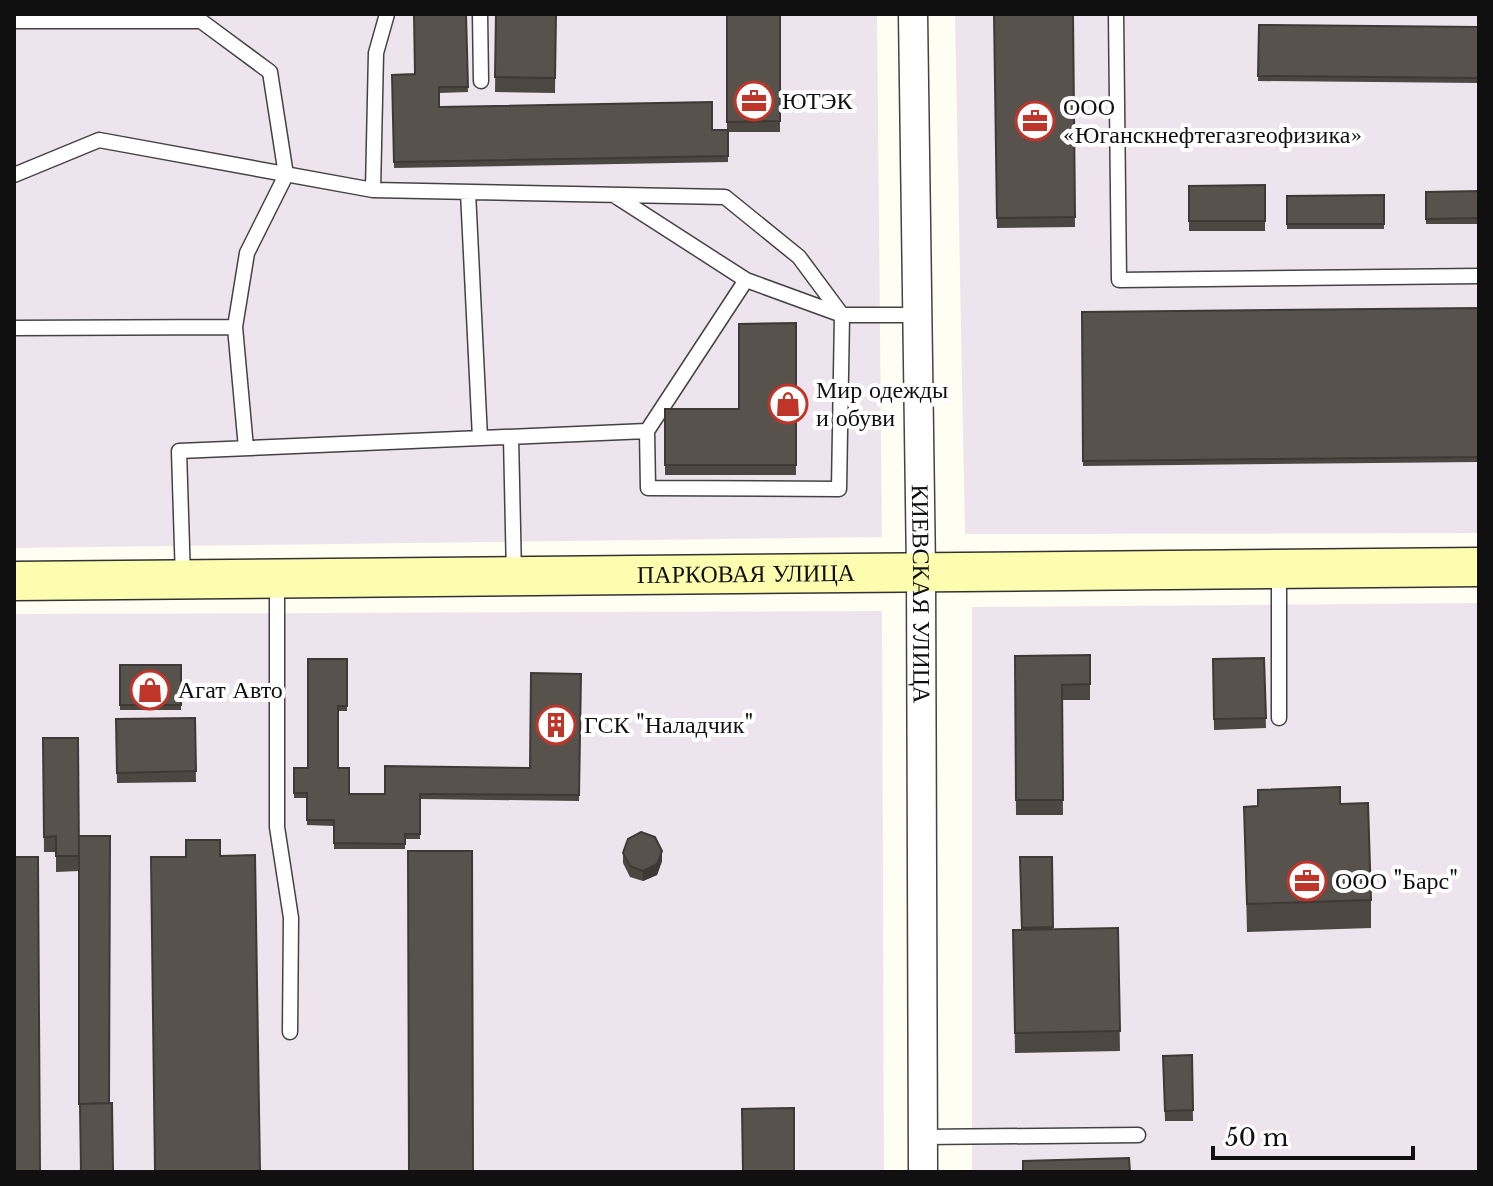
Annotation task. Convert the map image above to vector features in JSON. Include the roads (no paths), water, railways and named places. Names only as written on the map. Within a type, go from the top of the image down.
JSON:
[{"type":"main road","name":"ПАРКОВАЯ УЛИЦА","points":[[14,581],[1479,567]]},
{"type":"street","name":"КИЕВСКАЯ УЛИЦА","points":[[913,14],[921,571],[923,1172]]},
{"type":"lane","points":[[373,190],[376,53],[387,14]]},
{"type":"lane","points":[[480,14],[481,81]]},
{"type":"lane","points":[[1116,14],[1119,280],[1479,276]]},
{"type":"lane","points":[[14,21],[198,18],[270,72],[286,175],[247,253],[235,327],[246,448]]},
{"type":"lane","points":[[14,175],[99,140],[373,190],[725,197],[799,257],[842,315],[839,489],[648,488],[647,431],[746,280]]},
{"type":"lane","points":[[468,192],[480,438]]},
{"type":"lane","points":[[614,195],[746,280],[842,315],[917,315]]},
{"type":"lane","points":[[14,328],[235,327]]},
{"type":"lane","points":[[183,579],[179,451],[647,431]]},
{"type":"lane","points":[[511,437],[514,576]]},
{"type":"lane","points":[[1279,568],[1279,718]]},
{"type":"lane","points":[[277,579],[277,827],[291,918],[290,1032]]},
{"type":"lane","points":[[923,1137],[1138,1135]]},
{"type":"place","name":"ЮТЭК","points":[[754,101]]},
{"type":"place","name":"ООО «Юганскнефтегазгеофизика»","points":[[1035,121]]},
{"type":"place","name":"Мир одежды и обуви","points":[[788,404]]},
{"type":"place","name":"Агат Авто","points":[[150,690]]},
{"type":"place","name":"ГСК \"Наладчик\"","points":[[556,725]]},
{"type":"place","name":"ООО \"Барс\"","points":[[1307,881]]}]
